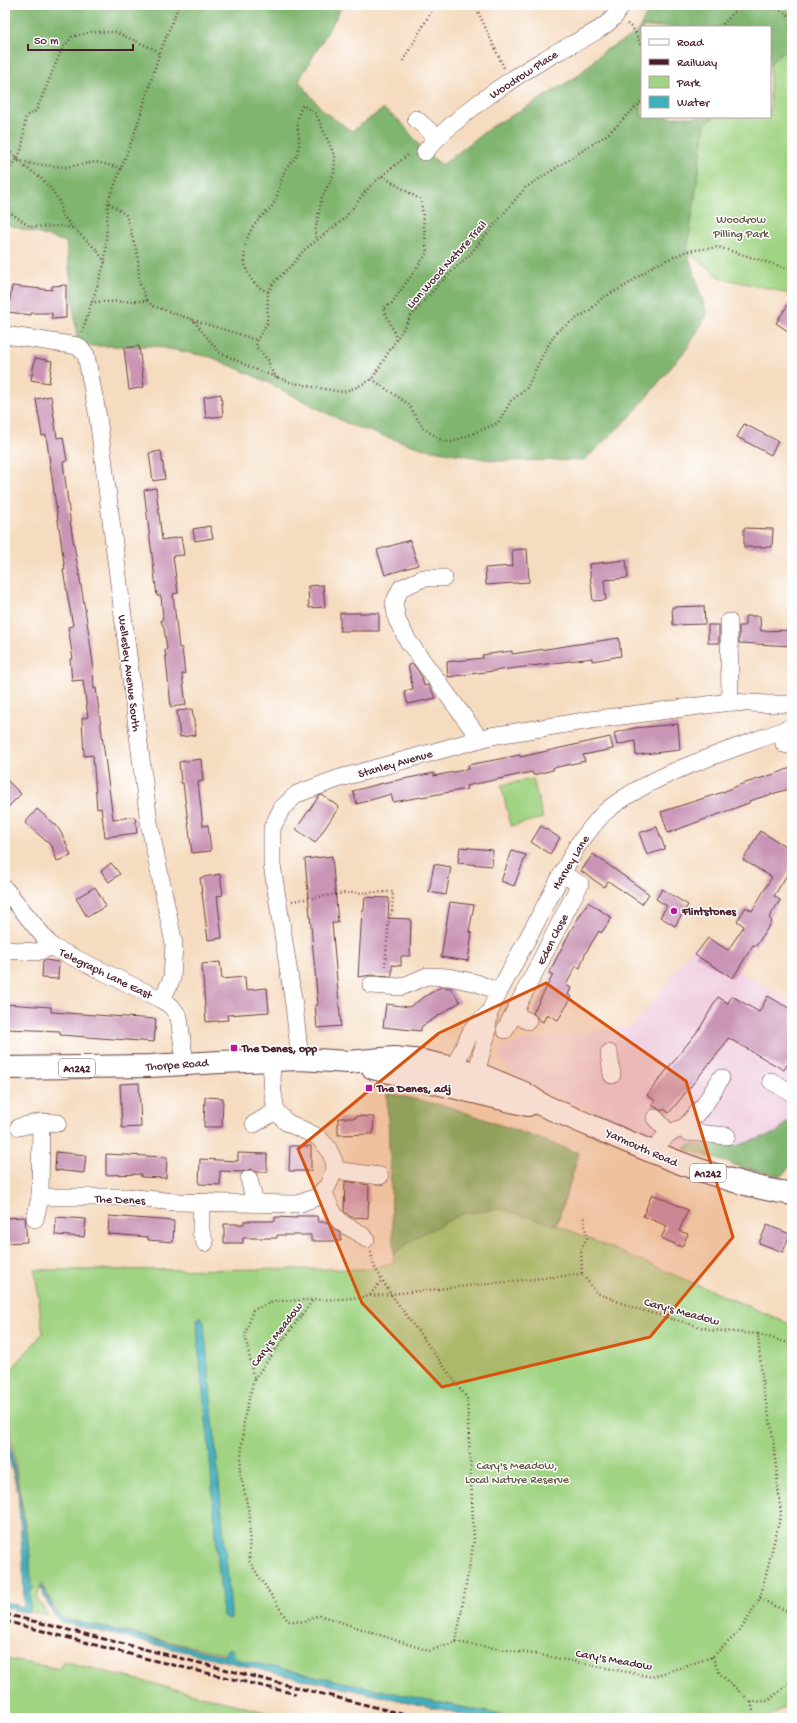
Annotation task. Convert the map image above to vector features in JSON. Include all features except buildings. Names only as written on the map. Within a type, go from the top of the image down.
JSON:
[{"type":"main road","name":"Thorpe Road","points":[[5,1068],[87,1068],[300,1059],[348,1062],[452,1076]]},
{"type":"main road","name":"Yarmouth Road","points":[[452,1076],[473,1082],[523,1106],[542,1105],[684,1166],[720,1177],[792,1194]]},
{"type":"street","name":"Woodrow Place","points":[[424,152],[437,138],[510,82],[545,59],[603,26],[618,11]]},
{"type":"street","points":[[416,119],[437,138]]},
{"type":"street","points":[[5,335],[78,346]]},
{"type":"street","name":"Wellesley Avenue South","points":[[78,346],[86,355],[98,417],[149,822],[174,944],[172,978],[162,1000]]},
{"type":"street","points":[[444,578],[424,578],[401,588],[394,603],[397,620],[408,641],[480,739]]},
{"type":"street","points":[[729,622],[730,702]]},
{"type":"street","name":"Stanley Avenue","points":[[300,1059],[294,1005],[272,865],[272,828],[282,808],[297,794],[337,779],[480,739],[591,720],[730,702],[792,704]]},
{"type":"street","points":[[768,704],[782,714],[792,727]]},
{"type":"street","name":"Harvey Lane","points":[[473,1082],[487,1034],[490,1013],[499,992],[577,846],[590,828],[604,813],[628,796],[667,775],[792,727]]},
{"type":"street","name":"Eden Close","points":[[505,1030],[521,1017],[580,884],[562,874]]},
{"type":"street","name":"Telegraph Lane East","points":[[5,889],[52,947],[162,1000],[171,1006],[178,1017],[185,1064]]},
{"type":"street","points":[[5,950],[37,952],[52,947]]},
{"type":"street","points":[[371,985],[401,987],[427,976],[449,977],[477,983],[499,992]]},
{"type":"street","name":"Harvey Lane","points":[[452,1076],[473,1028],[490,1013]]},
{"type":"street","points":[[609,1053],[612,1075]]},
{"type":"street","points":[[271,1060],[273,1093],[276,1111],[286,1122],[318,1137],[328,1148],[334,1161],[335,1170],[380,1176]]},
{"type":"street","points":[[657,1154],[660,1142],[669,1133],[685,1127],[705,1104],[721,1078]]},
{"type":"street","points":[[771,1081],[792,1093]]},
{"type":"street","points":[[254,1124],[276,1111]]},
{"type":"street","points":[[655,1118],[669,1133]]},
{"type":"street","points":[[35,1219],[40,1198],[41,1122]]},
{"type":"street","points":[[19,1127],[41,1122],[58,1122]]},
{"type":"street","points":[[685,1127],[687,1132],[727,1136]]},
{"type":"street","name":"The Denes","points":[[40,1198],[127,1197],[201,1202],[298,1204],[317,1197],[324,1190],[335,1170]]},
{"type":"street","points":[[249,1180],[255,1203]]},
{"type":"street","points":[[324,1190],[333,1213],[341,1223],[361,1234],[366,1239]]},
{"type":"street","points":[[201,1202],[201,1232],[205,1243]]},
{"type":"path","points":[[78,346],[91,302],[106,262],[108,202],[159,55],[179,5]]},
{"type":"path","points":[[403,60],[435,5]]},
{"type":"path","points":[[475,5],[510,82]]},
{"type":"path","points":[[721,26],[741,5]]},
{"type":"path","points":[[770,5],[792,16]]},
{"type":"path","points":[[618,11],[637,33],[641,45]]},
{"type":"path","points":[[5,173],[18,160],[24,146],[26,116],[36,111],[62,49],[72,37],[91,32],[115,32],[156,50],[159,55]]},
{"type":"path","name":"Lion Wood Nature Trail","points":[[372,379],[416,310],[439,284],[470,254],[525,188],[608,134],[641,102]]},
{"type":"path","points":[[268,292],[260,289],[253,282],[246,270],[244,259],[245,248],[253,227],[275,202],[281,179],[288,166],[298,153],[299,136],[296,120],[303,105],[316,114],[335,157],[334,174],[322,197],[315,232],[317,240]]},
{"type":"path","points":[[5,147],[18,160],[40,177],[52,190],[60,203],[61,213],[73,228],[106,262]]},
{"type":"path","points":[[277,378],[270,368],[268,360],[256,347],[257,340],[266,323],[268,292],[274,282],[293,264],[303,251],[344,219],[369,187],[417,149],[424,152]]},
{"type":"path","points":[[18,160],[32,164],[66,167],[96,162],[121,168]]},
{"type":"path","points":[[382,176],[421,200],[427,252],[392,303],[383,308],[397,338]]},
{"type":"path","points":[[108,202],[126,214],[138,256],[139,282],[147,301],[152,306],[257,340]]},
{"type":"path","points":[[5,209],[31,227],[60,226],[73,228]]},
{"type":"path","points":[[193,320],[219,352],[277,378],[343,392],[372,379],[408,404],[423,428],[443,441],[452,442],[470,436],[498,423],[511,401],[527,388],[545,350],[557,331],[581,316],[602,298],[627,285],[653,266],[687,251],[718,247],[792,270]]},
{"type":"path","points":[[91,302],[147,301]]},
{"type":"path","points":[[278,903],[345,893],[393,892],[392,912],[389,917],[386,966]]},
{"type":"path","points":[[582,1274],[581,1249],[587,1238],[583,1215]]},
{"type":"path","points":[[366,1239],[369,1244],[374,1266],[390,1293],[467,1398],[474,1540],[456,1642]]},
{"type":"path","name":"Cary's Meadow","points":[[254,1379],[244,1335],[254,1310],[275,1301],[369,1296],[582,1274],[597,1293],[634,1308],[711,1330],[758,1334],[763,1389],[772,1430],[781,1514],[760,1598],[740,1631],[712,1657],[652,1677],[546,1656],[456,1642],[429,1651],[319,1615],[304,1622],[288,1621],[249,1561],[250,1517],[240,1472],[244,1419],[254,1379],[313,1300]]},
{"type":"path","points":[[369,1296],[382,1280]]},
{"type":"path","points":[[758,1334],[792,1344]]},
{"type":"path","points":[[760,1598],[774,1606],[791,1612],[792,1615]]},
{"type":"path","points":[[712,1657],[720,1674],[751,1702],[754,1715],[759,1717]]},
{"type":"path","points":[[751,1702],[768,1700],[792,1681]]},
{"type":"highlighted area","points":[[546,983],[686,1081],[733,1237],[650,1337],[442,1387],[362,1303],[298,1149],[439,1033]]},
{"type":"shaded area","points":[[695,945],[792,1003],[792,1117],[776,1133],[736,1146],[689,1145],[684,1149],[517,1079],[502,1062],[499,1053],[506,1047],[520,1041],[634,1026]]},
{"type":"green space","points":[[5,5],[343,5],[299,81],[324,112],[352,131],[383,109],[400,121],[425,152],[442,165],[491,127],[576,77],[604,51],[637,33],[651,5],[792,5],[792,44],[771,62],[771,26],[641,26],[641,118],[712,118],[705,125],[687,251],[707,315],[688,347],[629,418],[584,460],[497,461],[421,448],[350,425],[263,380],[211,357],[154,346],[78,346],[66,242],[5,224]]},
{"type":"green space","name":"Woodrow Pilling Park","points":[[792,44],[792,295],[721,278],[687,251],[705,125],[712,118],[771,118],[771,62]]},
{"type":"green space","points":[[533,779],[543,818],[511,826],[501,785]]},
{"type":"green space","name":"Cary's Meadow, Local Nature Reserve","points":[[387,1093],[450,1107],[579,1153],[557,1225],[792,1325],[792,1702],[767,1718],[517,1718],[226,1660],[225,1654],[61,1618],[41,1583],[37,1599],[48,1615],[30,1612],[30,1556],[5,1396],[5,1377],[43,1333],[35,1270],[370,1269],[394,1262]]},
{"type":"green space","points":[[387,1093],[450,1107],[579,1153],[556,1225],[499,1209],[462,1214],[418,1236],[394,1254]]},
{"type":"green space","points":[[792,1117],[792,1164],[781,1176],[744,1168],[684,1149],[689,1145],[736,1146],[776,1133]]},
{"type":"green space","points":[[5,1659],[60,1669],[63,1661],[289,1718],[5,1718]]},
{"type":"water","points":[[200,1316],[204,1322],[231,1611],[231,1618],[228,1619],[223,1616],[208,1437],[201,1378],[197,1319]]},
{"type":"water","points":[[5,1414],[30,1556],[31,1585],[34,1588],[31,1589],[30,1612],[27,1613],[5,1607],[5,1602],[24,1607],[23,1563],[18,1493],[5,1442]]},
{"type":"water","points":[[41,1586],[47,1594],[55,1611],[61,1618],[225,1656],[227,1649],[230,1648],[233,1650],[235,1659],[512,1718],[483,1718],[458,1713],[283,1675],[60,1622],[48,1605]]},
{"type":"railway","points":[[5,1614],[418,1718]]},
{"type":"railway","points":[[5,1621],[152,1660],[296,1694]]},
{"type":"place","name":"Flintstones","points":[[674,911]]},
{"type":"place","name":"The Denes, opp","points":[[234,1048]]},
{"type":"place","name":"The Denes, adj","points":[[369,1088]]}]
